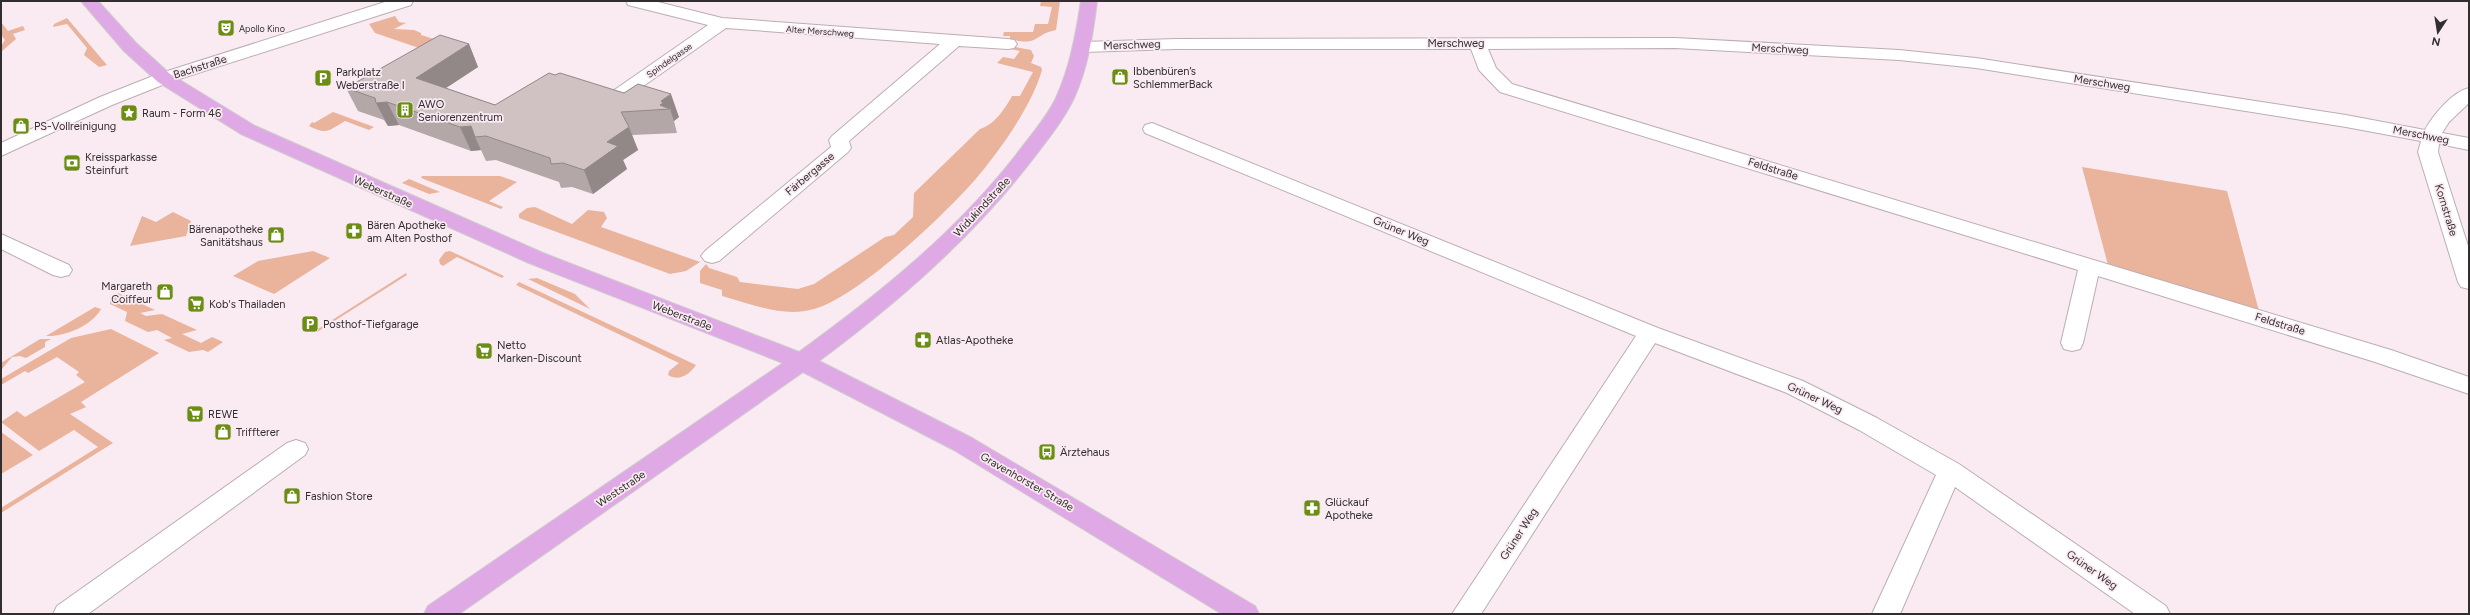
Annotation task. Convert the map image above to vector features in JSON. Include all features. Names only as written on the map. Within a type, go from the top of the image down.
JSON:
[{"type":"main road","name":"Weberstraße","points":[[89,1],[130,47],[164,78],[248,130],[448,221],[652,305],[802,362]]},
{"type":"main road","name":"Widukindstraße","points":[[802,362],[922,268],[978,214],[1018,167],[1058,112],[1075,76],[1083,47],[1089,1]]},
{"type":"main road","name":"Weststraße","points":[[438,614],[687,444],[802,362]]},
{"type":"main road","name":"Gravenhorster Straße","points":[[802,362],[963,444],[1245,614]]},
{"type":"street","name":"Bachstraße","points":[[1,150],[106,101],[164,78],[405,1]]},
{"type":"street","name":"Alter Merschweg","points":[[634,1],[722,23],[954,42],[1008,44]]},
{"type":"street","name":"Spindelgasse","points":[[616,97],[722,23]]},
{"type":"street","name":"Färbergasse","points":[[712,256],[841,148],[840,140],[954,42]]},
{"type":"street","name":"Merschweg","points":[[1083,47],[1176,44],[1676,43],[1899,55],[1976,63],[2346,121],[2469,144]]},
{"type":"street","name":"Feldstraße","points":[[1478,44],[1488,70],[1506,88],[2383,356],[2469,386]]},
{"type":"street","points":[[2430,136],[2437,122],[2469,93]]},
{"type":"street","name":"Grüner Weg","points":[[1152,129],[1650,333],[1795,387],[1868,424],[1950,471],[2156,614]]},
{"type":"street","name":"Kornstraße","points":[[2430,136],[2428,152],[2469,282]]},
{"type":"street","points":[[1,242],[61,270]]},
{"type":"street","points":[[2072,342],[2090,266]]},
{"type":"street","name":"Grüner Weg","points":[[1466,614],[1650,333]]},
{"type":"street","points":[[67,614],[296,449]]},
{"type":"street","points":[[1886,614],[1950,471]]},
{"type":"shaded area","points":[[1041,1],[1060,1],[1056,30],[1026,42],[1010,39],[1010,36],[1003,36],[1004,32],[1033,32],[1035,24],[1048,24],[1052,7],[1040,6]]},
{"type":"shaded area","points":[[395,16],[399,22],[406,23],[394,29],[414,30],[421,33],[421,35],[434,39],[419,48],[375,33],[369,24]]},
{"type":"shaded area","points":[[67,18],[107,65],[99,67],[84,55],[87,48],[67,24],[53,27],[54,24]]},
{"type":"shaded area","points":[[1,22],[8,31],[23,26],[25,30],[13,34],[16,39],[1,52],[1,46],[5,40],[1,35]]},
{"type":"shaded area","points":[[1010,46],[1031,50],[1034,56],[1031,63],[1041,67],[1042,70],[1031,99],[1003,143],[974,181],[921,234],[876,273],[832,302],[814,309],[791,312],[768,309],[722,296],[722,290],[700,283],[700,271],[706,264],[709,268],[737,277],[740,282],[798,289],[814,284],[885,237],[894,235],[913,217],[914,193],[980,129],[990,124],[1006,106],[1012,96],[1020,96],[1033,72],[997,63],[1003,57],[1014,59],[1020,51],[1005,48]]},
{"type":"shaded area","points":[[333,112],[374,127],[369,130],[345,121],[327,131],[309,126],[312,122],[314,123]]},
{"type":"shaded area","points":[[2082,167],[2227,191],[2259,311],[2108,265]]},
{"type":"shaded area","points":[[422,176],[500,176],[517,182],[489,201],[503,207],[501,209],[421,178]]},
{"type":"shaded area","points":[[409,179],[440,192],[429,194],[402,183]]},
{"type":"shaded area","points":[[535,207],[572,224],[588,210],[604,212],[607,218],[601,227],[700,262],[686,271],[670,274],[519,218],[519,214],[527,208]]},
{"type":"shaded area","points":[[173,212],[191,221],[186,236],[130,246],[142,216],[156,222]]},
{"type":"shaded area","points":[[313,251],[330,258],[274,294],[233,276],[258,261]]},
{"type":"shaded area","points":[[450,251],[504,276],[502,278],[457,257],[443,266],[440,264],[439,260],[445,252]]},
{"type":"shaded area","points":[[406,273],[407,275],[317,332],[315,331]]},
{"type":"shaded area","points":[[537,278],[575,294],[590,309],[528,279]]},
{"type":"shaded area","points":[[519,282],[696,365],[684,376],[676,378],[672,377],[668,375],[669,371],[679,363],[516,285]]},
{"type":"shaded area","points":[[118,293],[155,310],[140,313],[146,316],[162,314],[197,330],[182,334],[201,343],[212,337],[223,342],[208,352],[203,350],[189,352],[164,340],[172,338],[157,330],[148,332],[125,321],[127,312],[110,304],[110,298]]},
{"type":"shaded area","points":[[95,307],[101,309],[91,321],[77,329],[61,335],[46,336]]},
{"type":"shaded area","points":[[111,329],[159,353],[81,402],[86,407],[70,414],[113,443],[1,513],[1,508],[98,447],[74,430],[39,451],[1,422],[17,411],[25,417],[85,382],[76,375],[79,372],[57,357],[28,373],[25,371],[1,385],[1,379],[71,338]]},
{"type":"shaded area","points":[[40,339],[51,339],[45,342],[45,347],[26,358],[20,356],[12,357],[1,370],[1,363]]},
{"type":"shaded area","points":[[1,432],[33,455],[1,474]]},
{"type":"building","points":[[440,35],[469,44],[416,78],[495,105],[549,73],[555,75],[560,73],[624,93],[638,84],[671,94],[661,101],[663,103],[660,105],[670,109],[621,112],[629,127],[607,142],[618,146],[584,170],[563,163],[551,164],[550,158],[486,136],[475,137],[471,126],[460,127],[387,102],[376,103],[375,98],[346,88]]},
{"type":"place","name":"Apollo Kino","points":[[226,28]]},
{"type":"place","name":"Ibbenbüren’s SchlemmerBack","points":[[1120,77]]},
{"type":"place","name":"Parkplatz Weberstraße I","points":[[323,78]]},
{"type":"place","name":"AWO Seniorenzentrum","points":[[405,110]]},
{"type":"place","name":"Raum - Form 46","points":[[129,113]]},
{"type":"place","name":"PS-Vollreinigung","points":[[21,126]]},
{"type":"place","name":"Kreissparkasse Steinfurt","points":[[72,163]]},
{"type":"place","name":"Bären Apotheke am Alten Posthof","points":[[354,231]]},
{"type":"place","name":"Bärenapotheke Sanitätshaus","points":[[276,235]]},
{"type":"place","name":"Margareth Coiffeur","points":[[165,292]]},
{"type":"place","name":"Kob's Thailaden","points":[[196,304]]},
{"type":"place","name":"Posthof-Tiefgarage","points":[[310,324]]},
{"type":"place","name":"Atlas-Apotheke","points":[[923,340]]},
{"type":"place","name":"Netto Marken-Discount","points":[[484,351]]},
{"type":"place","name":"REWE","points":[[195,414]]},
{"type":"place","name":"Triffterer","points":[[223,432]]},
{"type":"place","name":"Ärztehaus","points":[[1047,452]]},
{"type":"place","name":"Fashion Store","points":[[292,496]]},
{"type":"place","name":"Glückauf Apotheke","points":[[1312,508]]}]
